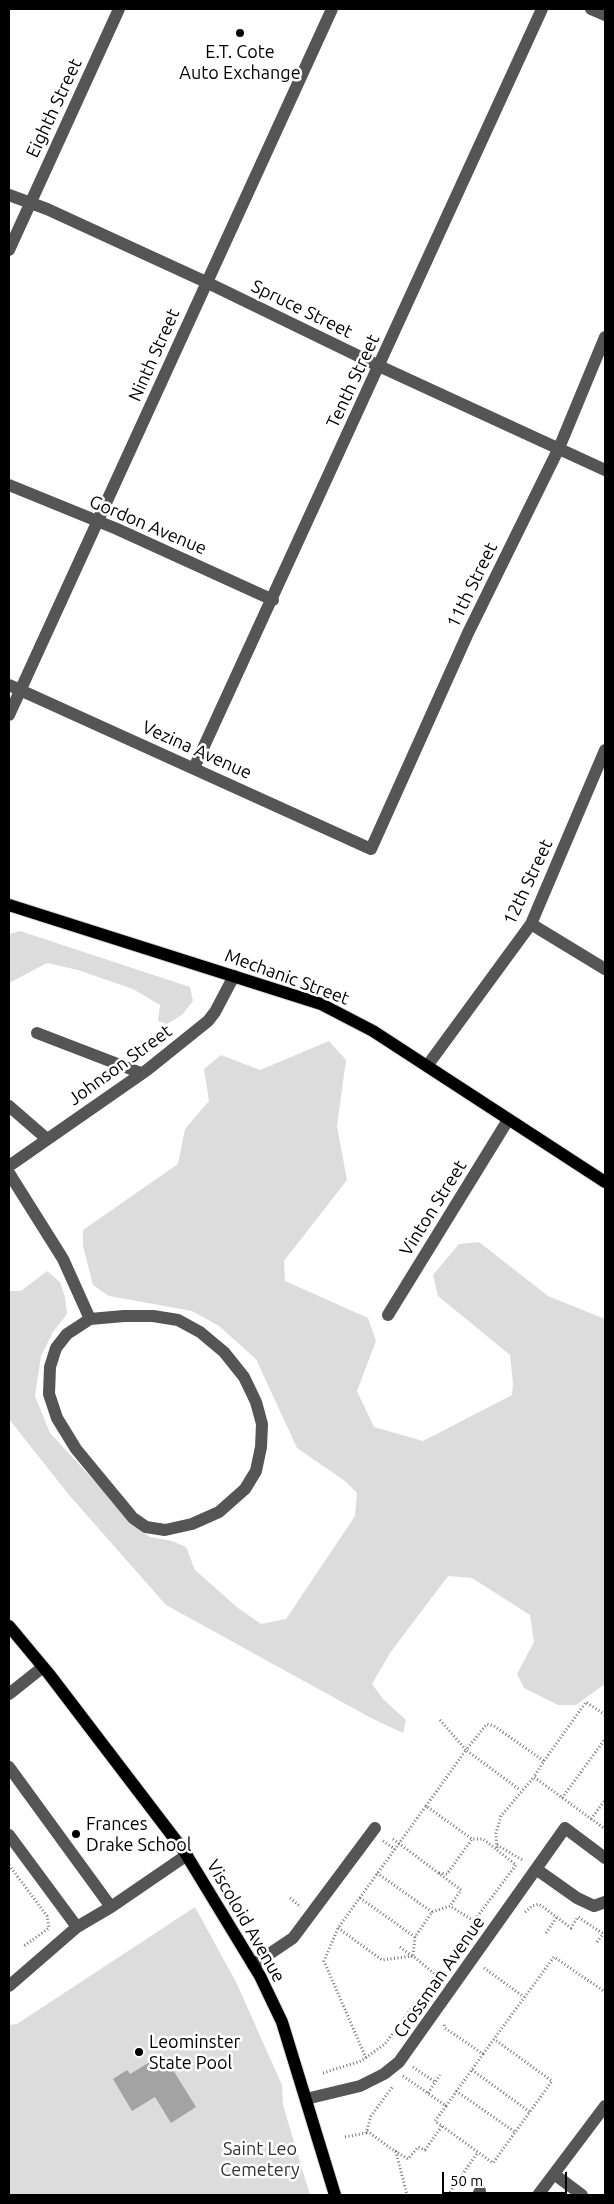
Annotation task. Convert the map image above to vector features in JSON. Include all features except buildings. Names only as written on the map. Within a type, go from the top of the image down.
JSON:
[{"type":"main road","name":"Mechanic Street","points":[[9,905],[330,1008],[372,1031],[605,1182]]},
{"type":"main road","name":"Viscoloid Avenue","points":[[9,1626],[43,1667],[187,1856],[253,1965],[282,2022],[334,2195]]},
{"type":"street","name":"Eighth Street","points":[[9,250],[118,9]]},
{"type":"street","name":"Ninth Street","points":[[9,715],[332,9]]},
{"type":"street","name":"Tenth Street","points":[[194,768],[273,600],[542,9]]},
{"type":"street","points":[[591,9],[605,15]]},
{"type":"street","name":"Spruce Street","points":[[9,195],[206,282],[379,366],[605,470]]},
{"type":"street","name":"11th Street","points":[[371,849],[468,634],[559,448],[605,337]]},
{"type":"street","name":"Gordon Avenue","points":[[9,485],[273,600]]},
{"type":"street","name":"Vezina Avenue","points":[[9,685],[371,849]]},
{"type":"street","name":"12th Street","points":[[427,1066],[531,924],[605,750]]},
{"type":"street","points":[[531,924],[605,969]]},
{"type":"street","name":"Johnson Street","points":[[9,1166],[141,1073],[208,1021],[215,1012],[234,976]]},
{"type":"street","points":[[37,1033],[141,1073]]},
{"type":"street","points":[[9,1106],[47,1139]]},
{"type":"street","name":"Vinton Street","points":[[388,1315],[508,1120]]},
{"type":"street","points":[[9,1173],[64,1259],[90,1319]]},
{"type":"street","points":[[153,1316],[178,1320],[200,1332],[224,1352],[244,1378],[256,1402],[262,1424],[261,1447],[256,1471],[245,1489],[219,1512],[192,1524],[165,1530],[146,1527],[133,1518],[76,1449],[57,1418],[49,1394],[50,1367],[56,1348],[67,1334],[90,1319],[153,1316]]},
{"type":"street","points":[[9,1694],[43,1667]]},
{"type":"street","points":[[9,1767],[110,1907]]},
{"type":"street","points":[[253,1965],[292,1938],[375,1828]]},
{"type":"street","name":"Crossman Avenue","points":[[306,2099],[360,2086],[384,2074],[401,2059],[565,1828],[605,1858]]},
{"type":"street","points":[[9,1836],[77,1927]]},
{"type":"street","points":[[9,1986],[77,1927],[187,1856]]},
{"type":"street","points":[[536,1870],[577,1898],[594,1906],[605,1902]]},
{"type":"street","points":[[538,2195],[605,2106]]},
{"type":"street","points":[[554,2174],[582,2195]]},
{"type":"path","points":[[497,1850],[496,1833],[501,1816],[520,1790],[534,1777],[586,1702],[605,1715]]},
{"type":"path","points":[[440,1720],[466,1750],[520,1790]]},
{"type":"path","points":[[366,2058],[324,1961],[338,1928],[466,1750],[487,1724],[494,1726],[544,1761]]},
{"type":"path","points":[[562,1798],[605,1739]]},
{"type":"path","points":[[534,1777],[605,1829]]},
{"type":"path","points":[[591,1819],[605,1800]]},
{"type":"path","points":[[426,1806],[472,1839],[483,1839],[516,1864],[474,1921],[450,1906]]},
{"type":"path","points":[[393,1839],[461,1890],[450,1906],[432,1912],[415,1937],[413,1956]]},
{"type":"path","points":[[438,1873],[447,1874],[472,1839]]},
{"type":"path","points":[[497,1844],[536,1870]]},
{"type":"path","points":[[9,1865],[47,1916],[49,1928],[24,1946]]},
{"type":"path","points":[[377,1873],[432,1912]]},
{"type":"path","points":[[360,1898],[415,1937]]},
{"type":"path","points":[[522,1917],[532,1906],[538,1904],[571,1928],[578,1917],[604,1935],[597,1942]]},
{"type":"path","points":[[546,1933],[557,1917]]},
{"type":"path","points":[[338,1928],[382,1960],[413,1956]]},
{"type":"path","points":[[322,2073],[366,2058],[385,2044],[436,1975],[400,1947]]},
{"type":"path","points":[[494,2039],[552,2081],[493,2163],[435,2121],[456,2091],[472,2070],[483,2054],[554,1957],[605,1992]]},
{"type":"path","points":[[478,1976],[489,1961]]},
{"type":"path","points":[[484,1968],[524,1998]]},
{"type":"path","points":[[449,2016],[443,2024],[445,2028],[483,2054]]},
{"type":"path","points":[[401,2059],[435,2082]]},
{"type":"path","points":[[472,2070],[530,2112]]},
{"type":"path","points":[[428,2093],[440,2075]]},
{"type":"path","points":[[367,2132],[371,2116],[403,2076],[446,2106]]},
{"type":"path","points":[[456,2091],[515,2132]]},
{"type":"path","points":[[345,2136],[367,2132],[408,2159],[418,2147],[425,2150],[442,2126]]},
{"type":"path","points":[[394,2150],[407,2195]]},
{"type":"path","points":[[448,2195],[478,2152]]},
{"type":"green space","points":[[20,931],[190,987],[193,1001],[182,1015],[167,1024],[158,1021],[160,1005],[133,989],[78,970],[47,963],[9,983],[9,934]]},
{"type":"green space","points":[[329,1041],[346,1060],[337,1126],[347,1180],[284,1261],[285,1281],[368,1318],[376,1341],[357,1391],[374,1427],[423,1441],[512,1395],[513,1384],[510,1355],[438,1296],[433,1275],[459,1244],[479,1242],[548,1296],[605,1319],[605,1684],[576,1705],[558,1705],[524,1688],[517,1674],[534,1642],[530,1615],[472,1578],[448,1576],[390,1653],[372,1684],[383,1699],[406,1720],[403,1733],[371,1718],[166,1605],[69,1495],[9,1419],[9,1291],[21,1291],[47,1271],[60,1282],[65,1297],[67,1314],[53,1332],[41,1356],[35,1396],[50,1433],[137,1527],[150,1537],[172,1541],[186,1547],[195,1570],[238,1608],[261,1624],[286,1619],[355,1516],[357,1493],[345,1481],[297,1448],[256,1359],[219,1326],[192,1311],[109,1296],[93,1285],[83,1246],[83,1230],[178,1164],[185,1129],[209,1101],[204,1069],[221,1055],[260,1070]]},
{"type":"green space","name":"Leominster State Pool","points":[[195,1907],[236,1982],[282,2085],[283,2105],[310,2195],[9,2195],[9,2025],[17,2024]]},
{"type":"shaded area","points":[[163,2054],[196,2107],[171,2123],[155,2097],[132,2111],[113,2079],[127,2070],[130,2074]]},
{"type":"place","name":"E.T. Cote Auto Exchange","points":[[240,33]]},
{"type":"place","name":"Frances Drake School","points":[[76,1834]]},
{"type":"place","name":"Leominster State Pool","points":[[139,2052]]},
{"type":"park label","name":"Saint Leo Cemetery","points":[[260,2159]]}]
